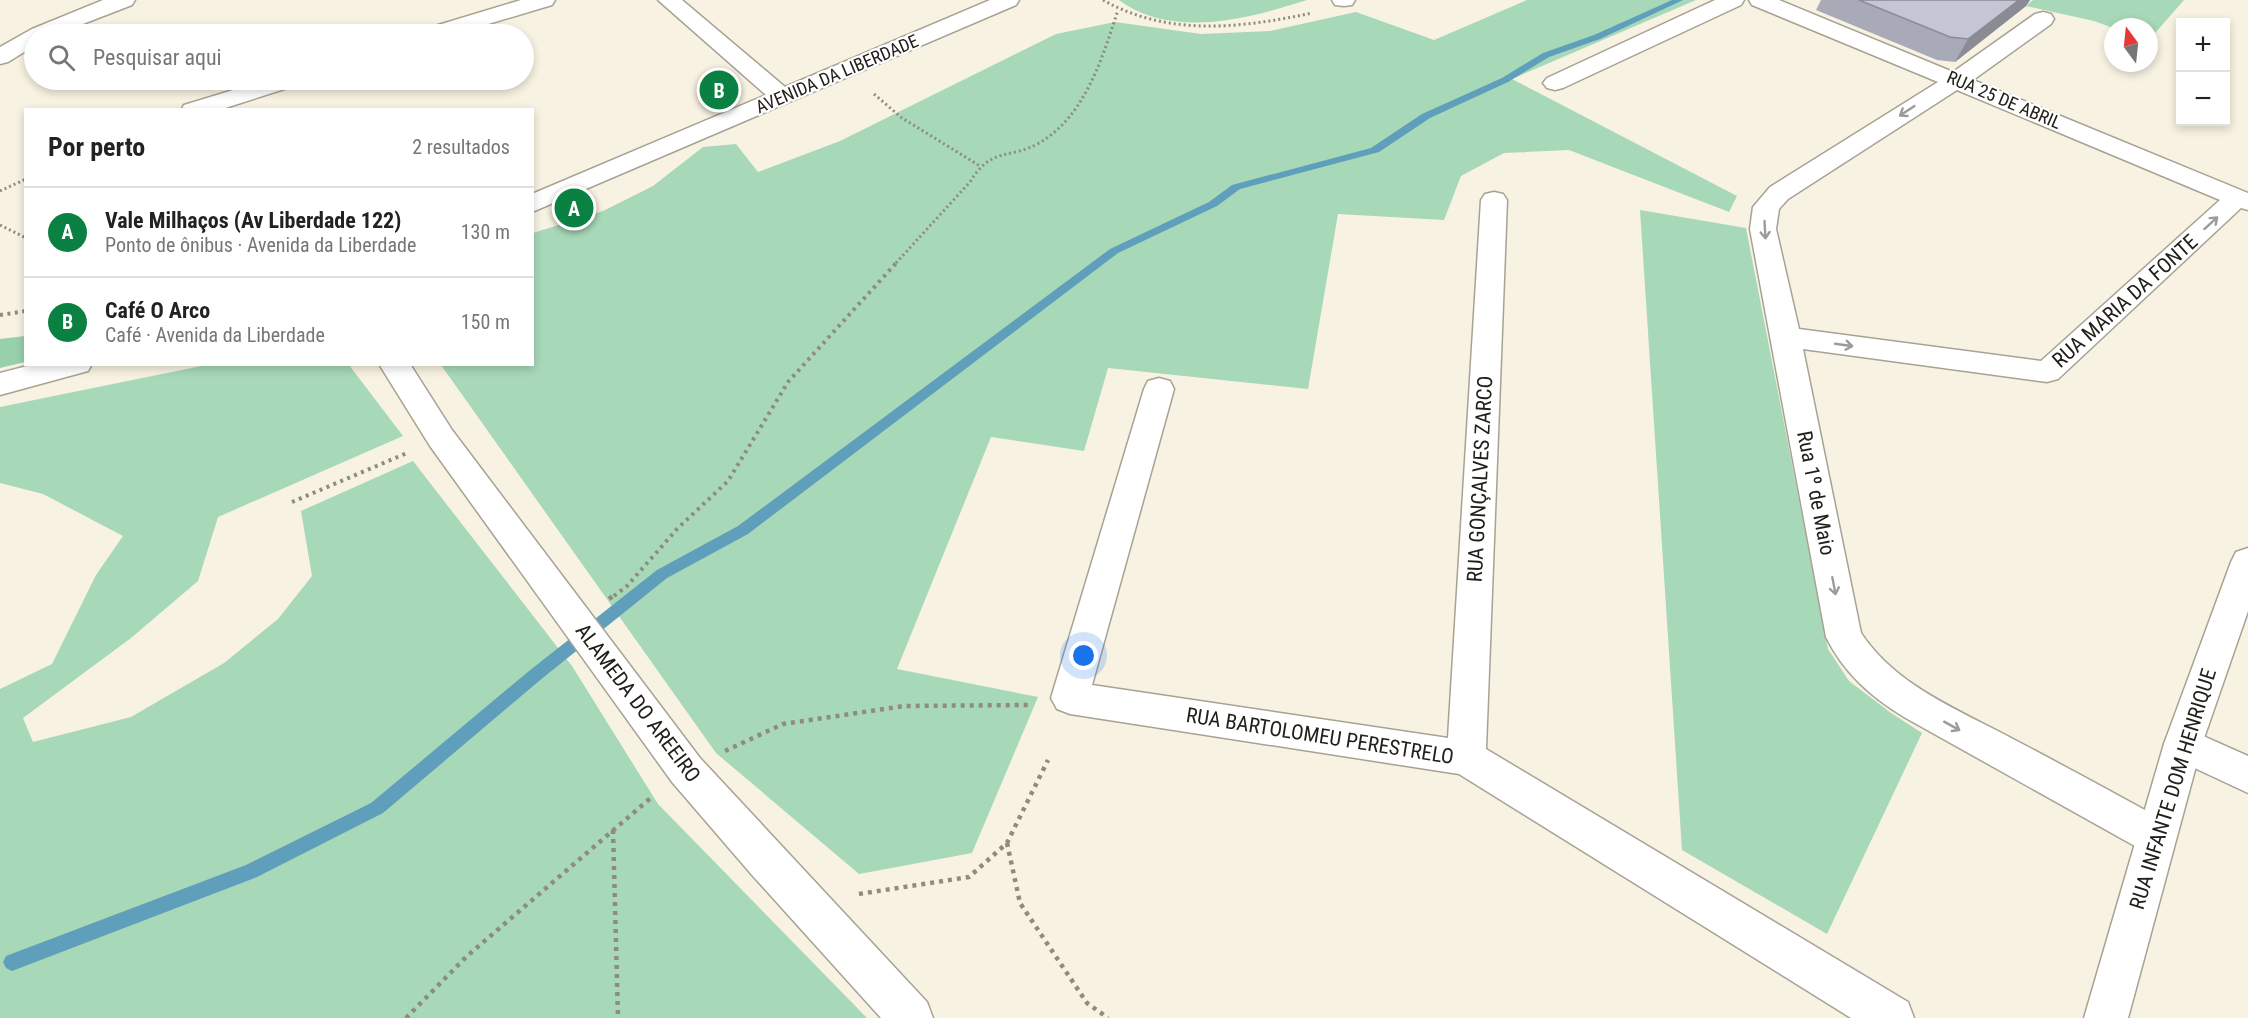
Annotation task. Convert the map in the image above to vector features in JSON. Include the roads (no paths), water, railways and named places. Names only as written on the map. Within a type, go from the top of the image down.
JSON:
[{"type":"street","points":[[62,24],[124,0]]},
{"type":"street","points":[[465,24],[543,0]]},
{"type":"street","points":[[669,0],[783,97]]},
{"type":"street","name":"AVENIDA DA LIBERDADE","points":[[534,203],[1008,0]]},
{"type":"street","points":[[1555,82],[1733,0]]},
{"type":"street","name":"RUA 25 DE ABRIL","points":[[1760,0],[2243,200]]},
{"type":"street","name":"Rua 1º de Maio","points":[[2043,19],[1957,80],[1779,193],[1766,207],[1763,229],[1844,637],[1859,663],[1881,684],[1917,706],[2156,837]]},
{"type":"street","points":[[0,57],[24,43]]},
{"type":"street","points":[[199,108],[257,90]]},
{"type":"street","name":"RUA GONÇALVES ZARCO","points":[[1466,758],[1494,200]]},
{"type":"street","name":"RUA MARIA DA FONTE","points":[[1786,337],[2047,372],[2243,200]]},
{"type":"street","points":[[0,384],[69,366]]},
{"type":"street","name":"ALAMEDA DO AREEIRO","points":[[394,366],[441,438],[686,770],[911,1018]]},
{"type":"street","name":"RUA BARTOLOMEU PERESTRELO","points":[[1159,389],[1070,698],[1466,758],[1892,1018]]},
{"type":"street","name":"RUA INFANTE DOM HENRIQUE","points":[[2106,1018],[2183,744],[2248,561]]},
{"type":"street","points":[[2183,744],[2248,775]]},
{"type":"waterway","points":[[12,962],[251,871],[377,808],[534,676],[662,574],[743,530],[1114,251],[1213,204],[1236,187],[1375,150],[1426,116],[1505,80],[1546,55],[1597,37],[1679,0]]},
{"type":"place","name":"Café O Arco","points":[[719,90]]},
{"type":"place","name":"Vale Milhaços (Av Liberdade 122)","points":[[574,208]]}]
